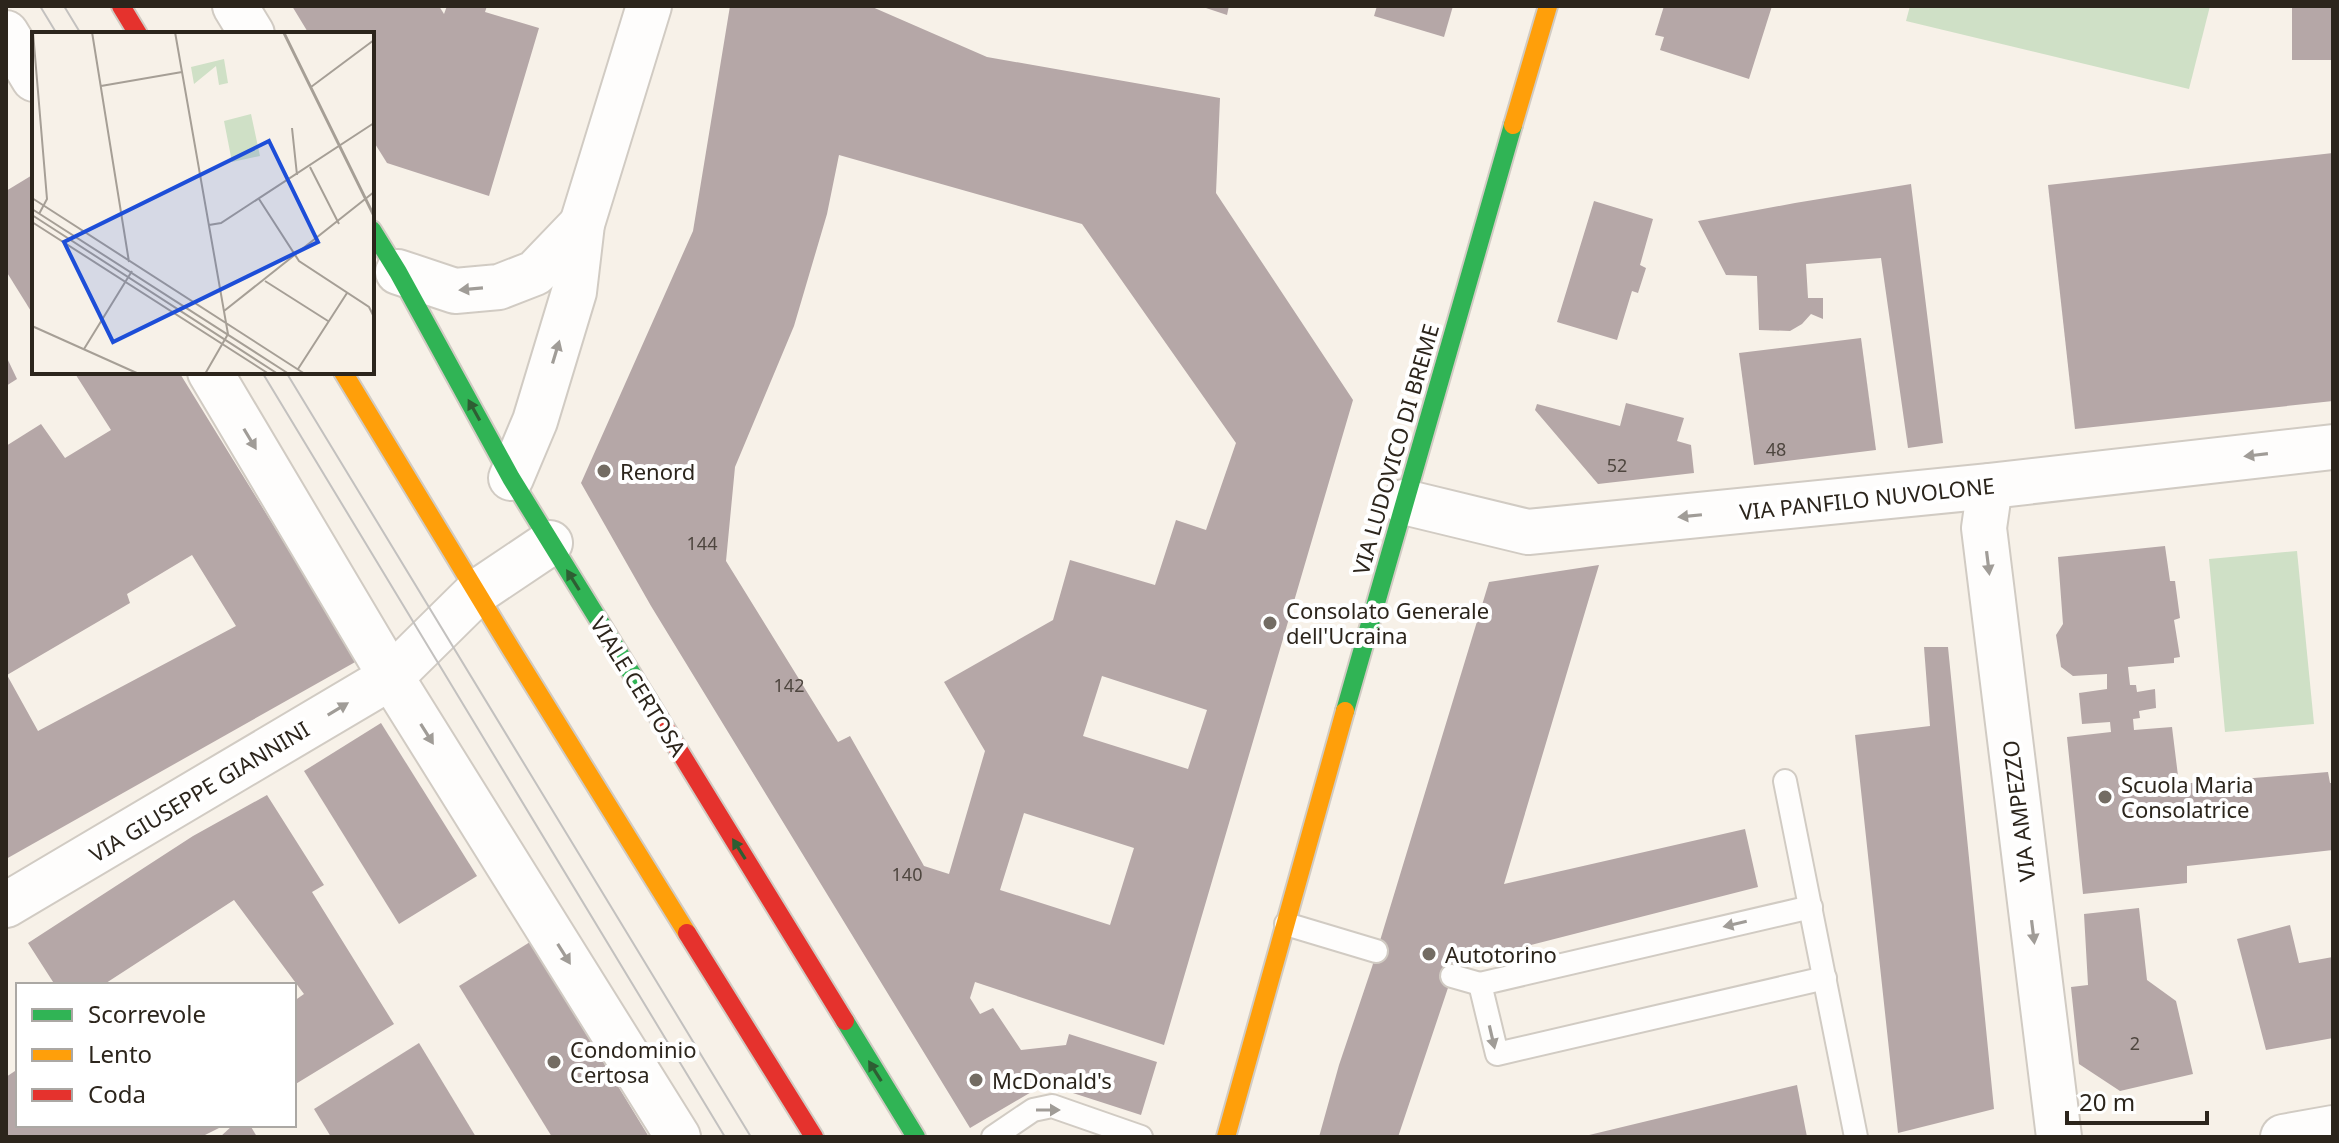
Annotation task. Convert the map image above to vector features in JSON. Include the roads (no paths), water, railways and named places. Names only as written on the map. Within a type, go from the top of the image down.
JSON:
[{"type":"street","points":[[121,6],[137,32]]},
{"type":"street","points":[[235,6],[251,32]]},
{"type":"street","points":[[511,478],[535,421],[574,292],[582,224],[649,6]]},
{"type":"street","name":"VIA LUDOVICO DI BREME","points":[[1226,1137],[1404,502],[1548,6]]},
{"type":"street","points":[[6,33],[32,76]]},
{"type":"street","points":[[398,272],[455,291],[499,287],[535,273],[582,224]]},
{"type":"street","name":"VIALE CERTOSA","points":[[374,233],[511,478],[916,1137]]},
{"type":"street","points":[[211,374],[391,677],[678,1137]]},
{"type":"street","points":[[344,374],[814,1137]]},
{"type":"street","name":"VIA PANFILO NUVOLONE","points":[[1404,502],[1528,532],[1990,486],[2333,447]]},
{"type":"street","name":"VIA AMPEZZO","points":[[1990,486],[1984,528],[2059,1137]]},
{"type":"street","name":"VIA GIUSEPPE GIANNINI","points":[[6,905],[391,677],[477,592],[550,543]]},
{"type":"street","points":[[2283,1137],[2333,1128]]},
{"type":"lane","points":[[1785,781],[1856,1137]]},
{"type":"lane","points":[[1452,976],[1480,984],[1811,907]]},
{"type":"lane","points":[[1286,924],[1376,951]]},
{"type":"lane","points":[[1480,984],[1497,1054],[1825,978]]},
{"type":"lane","points":[[993,1137],[1033,1110],[1052,1106],[1141,1137]]},
{"type":"tram line","points":[[40,6],[56,32]]},
{"type":"tram line","points":[[64,6],[80,32]]},
{"type":"tram line","points":[[263,374],[725,1137]]},
{"type":"tram line","points":[[287,374],[751,1137]]},
{"type":"place","name":"Renord","points":[[604,471]]},
{"type":"place","name":"Consolato Generale dell'Ucraina","points":[[1270,623]]},
{"type":"place","name":"Scuola Maria Consolatrice","points":[[2105,797]]},
{"type":"place","name":"Autotorino","points":[[1429,954]]},
{"type":"place","name":"Condominio Certosa","points":[[554,1062]]},
{"type":"place","name":"McDonald's","points":[[976,1080]]}]
